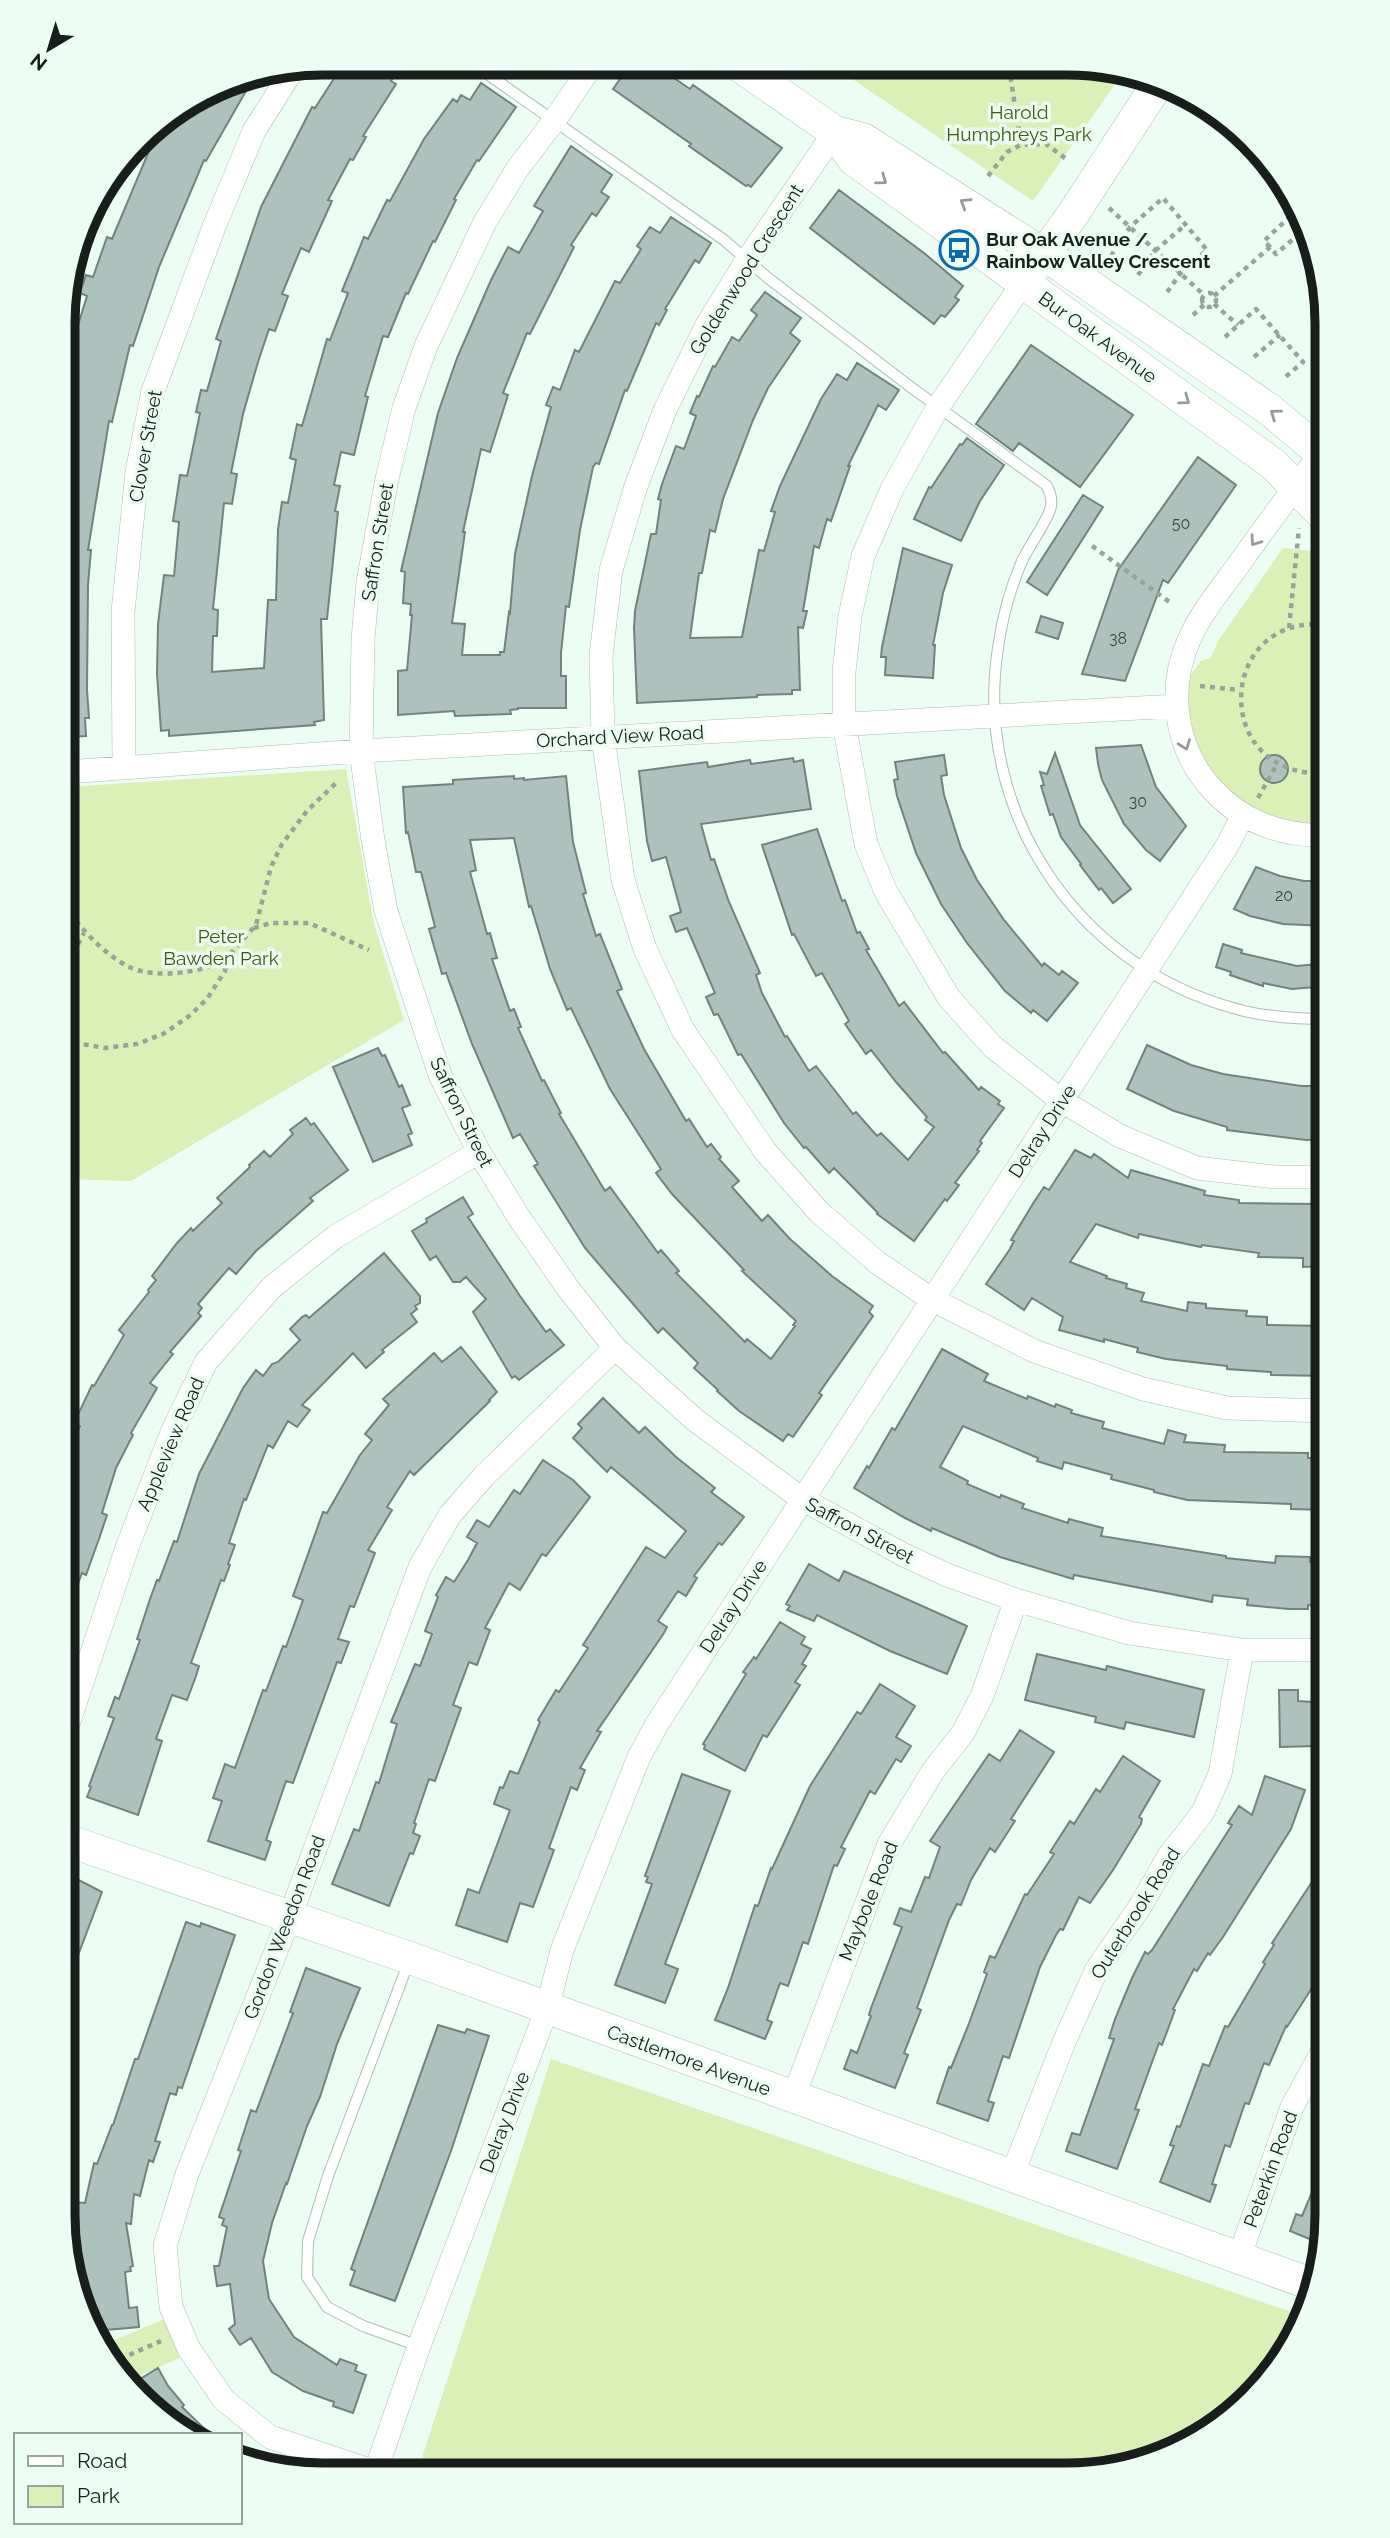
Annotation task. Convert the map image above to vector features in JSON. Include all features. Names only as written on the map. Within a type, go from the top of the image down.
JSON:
[{"type":"street","name":"Bur Oak Avenue","points":[[754,75],[835,132],[863,139],[1044,254],[1270,410],[1315,447]]},
{"type":"street","name":"Saffron Street","points":[[585,76],[518,168],[485,222],[426,346],[404,408],[387,479],[368,582],[362,665],[361,751],[373,840],[386,911],[440,1075],[479,1152],[518,1216],[567,1287],[615,1348],[695,1420],[802,1499],[904,1555],[947,1575],[1016,1600],[1129,1633],[1242,1650],[1315,1650]]},
{"type":"street","name":"Clover Street","points":[[124,767],[123,612],[137,472],[153,391],[214,226],[254,131],[288,78]]},
{"type":"street","points":[[1153,91],[1071,217],[938,407],[892,489],[863,556],[850,616],[844,672],[844,724],[866,844],[886,892],[949,998],[993,1047],[1062,1101],[1120,1136],[1197,1168],[1275,1177],[1315,1177]]},
{"type":"street","name":"Bur Oak Avenue","points":[[835,132],[853,159],[1273,464],[1296,486],[1313,522]]},
{"type":"street","name":"Goldenwood Crescent","points":[[835,132],[747,260],[707,325],[665,410],[636,486],[611,570],[601,656],[603,737],[624,880],[645,948],[683,1030],[765,1151],[820,1212],[878,1263],[931,1299],[1034,1351],[1143,1389],[1227,1408],[1315,1411]]},
{"type":"street","points":[[1315,466],[1296,486],[1197,624],[1185,650],[1176,695],[1182,735],[1198,772],[1214,792],[1250,807],[1262,825],[1285,832],[1315,834]]},
{"type":"street","name":"Orchard View Road","points":[[75,771],[361,751],[993,718],[1176,695]]},
{"type":"street","name":"Delray Drive","points":[[378,2463],[419,2346],[547,2009],[562,1950],[639,1756],[1250,807]]},
{"type":"street","name":"Appleview Road","points":[[75,1703],[128,1545],[173,1430],[206,1362],[272,1287],[334,1237],[479,1152]]},
{"type":"street","name":"Gordon Weedon Road","points":[[348,2463],[270,2437],[224,2400],[189,2350],[171,2307],[164,2246],[187,2174],[290,1916],[420,1567],[450,1515],[484,1476],[615,1348]]},
{"type":"street","name":"Maybole Road","points":[[793,2098],[889,1844],[933,1771],[963,1733],[982,1696],[1016,1600]]},
{"type":"street","name":"Outerbrook Road","points":[[1012,2175],[1064,2042],[1097,1969],[1141,1905],[1169,1856],[1203,1812],[1220,1774],[1242,1650]]},
{"type":"street","name":"Castlemore Avenue","points":[[75,1843],[410,1958],[1305,2282]]},
{"type":"street","name":"Peterkin Road","points":[[1238,2258],[1292,2107],[1315,2065]]},
{"type":"lane","points":[[490,76],[724,240],[938,407],[1046,485],[1051,496],[1050,509],[1022,561],[1006,604],[997,649],[993,718],[996,743],[1012,803],[1037,858],[1073,908],[1117,949],[1146,969],[1202,997],[1233,1008],[1296,1019],[1315,1019]]},
{"type":"lane","points":[[410,1958],[328,2176],[308,2241],[307,2277],[327,2307],[363,2326],[419,2346]]},
{"type":"path","points":[[1010,75],[1021,145]]},
{"type":"path","points":[[988,176],[1007,152],[1021,145],[1046,144],[1069,161]]},
{"type":"path","points":[[1111,256],[1130,227],[1163,198],[1207,250],[1180,274],[1165,295]]},
{"type":"path","points":[[1109,208],[1204,295]]},
{"type":"path","points":[[1290,216],[1264,241],[1276,254],[1299,234]]},
{"type":"path","points":[[1138,275],[1156,251],[1185,225]]},
{"type":"path","points":[[1238,325],[1214,304],[1214,296],[1270,247]]},
{"type":"path","points":[[1204,295],[1208,293],[1214,296]]},
{"type":"path","points":[[1204,295],[1204,305]]},
{"type":"path","points":[[1204,305],[1210,307],[1214,304]]},
{"type":"path","points":[[1194,314],[1204,305]]},
{"type":"path","points":[[1225,337],[1256,309],[1303,362],[1284,378]]},
{"type":"path","points":[[1254,357],[1280,335]]},
{"type":"path","points":[[1289,628],[1313,522]]},
{"type":"path","points":[[1092,546],[1171,603]]},
{"type":"path","points":[[1315,624],[1289,628],[1270,638],[1246,668],[1240,691],[1240,706],[1247,731],[1262,752],[1277,764],[1295,772],[1315,774]]},
{"type":"path","points":[[1176,695],[1240,691]]},
{"type":"path","points":[[1250,807],[1277,764]]},
{"type":"path","points":[[75,920],[84,933],[128,967],[155,972],[191,972],[226,959],[256,926],[271,867],[282,844],[307,811],[338,781]]},
{"type":"path","points":[[256,926],[271,923],[309,923],[369,950]]},
{"type":"path","points":[[75,950],[84,933]]},
{"type":"path","points":[[75,1043],[104,1048],[137,1044],[163,1034],[188,1017],[207,999],[225,971],[226,959]]},
{"type":"path","points":[[121,2359],[161,2341]]},
{"type":"green space","name":"Harold Humphreys Park","points":[[847,75],[1067,75],[1118,81],[1033,201]]},
{"type":"green space","points":[[1283,548],[1312,551],[1315,555],[1315,825],[1261,816],[1219,784],[1199,753],[1189,717],[1188,678],[1201,661],[1211,658],[1218,641]]},
{"type":"green space","name":"Peter Bawden Park","points":[[346,769],[374,924],[404,1020],[131,1181],[75,1179],[75,786]]},
{"type":"green space","points":[[551,2059],[1294,2313],[1282,2339],[1264,2366],[1218,2412],[1191,2430],[1162,2444],[1099,2461],[420,2463]]},
{"type":"green space","points":[[167,2318],[184,2356],[136,2377],[110,2342]]},
{"type":"building","points":[[336,76],[394,76],[391,81],[396,84],[363,136],[366,137],[353,160],[350,159],[328,200],[332,201],[309,252],[301,248],[282,294],[288,296],[275,331],[269,329],[258,362],[243,414],[231,473],[237,474],[232,504],[224,503],[213,609],[218,610],[217,636],[213,636],[212,672],[264,668],[268,600],[276,600],[278,529],[282,502],[288,503],[296,460],[290,458],[297,424],[302,426],[327,339],[330,340],[348,293],[342,291],[364,237],[368,239],[387,200],[390,201],[424,139],[453,99],[457,102],[461,95],[470,100],[481,83],[516,107],[479,161],[477,160],[454,199],[456,200],[435,242],[433,241],[408,294],[406,293],[388,337],[383,336],[365,396],[368,397],[354,455],[341,452],[334,485],[340,486],[335,511],[338,512],[327,619],[321,619],[324,720],[314,722],[315,725],[169,736],[169,730],[161,731],[157,674],[158,624],[164,575],[174,576],[179,522],[173,521],[180,475],[187,476],[200,413],[196,412],[201,390],[207,391],[221,341],[216,339],[261,207],[312,107],[315,108]]},
{"type":"building","points":[[623,76],[670,76],[690,89],[693,85],[782,148],[751,187],[746,186],[613,89]]},
{"type":"building","points":[[248,87],[206,161],[204,160],[159,267],[133,346],[130,345],[112,422],[109,421],[88,550],[91,550],[88,585],[89,718],[85,718],[86,736],[75,737],[75,335],[87,296],[80,293],[86,275],[93,277],[107,237],[112,239],[149,151],[146,150],[185,117],[228,94]]},
{"type":"building","points":[[571,146],[612,175],[601,192],[609,197],[596,216],[592,213],[571,245],[574,247],[530,334],[527,333],[503,393],[508,395],[490,452],[481,449],[463,532],[452,623],[465,624],[462,655],[500,655],[500,652],[504,652],[515,554],[551,407],[546,405],[553,387],[560,390],[575,350],[579,352],[615,281],[620,283],[641,249],[637,246],[650,227],[660,233],[671,217],[711,243],[699,263],[695,260],[665,309],[667,310],[659,325],[656,323],[627,391],[625,390],[599,464],[596,463],[593,467],[580,530],[569,607],[566,606],[561,676],[566,676],[566,708],[518,708],[510,710],[511,714],[455,716],[454,711],[398,715],[398,671],[407,670],[412,615],[411,604],[403,603],[405,572],[401,571],[438,413],[457,358],[491,280],[508,247],[519,253],[543,211],[534,206]]},
{"type":"building","points":[[839,190],[924,253],[963,286],[955,297],[959,300],[945,317],[941,315],[934,324],[810,228]]},
{"type":"building","points":[[765,292],[801,318],[790,333],[800,341],[768,388],[723,499],[715,532],[710,530],[702,573],[699,573],[690,638],[742,637],[759,550],[764,551],[775,512],[771,511],[780,486],[821,399],[837,374],[847,380],[857,363],[899,390],[886,410],[878,405],[848,466],[831,521],[827,519],[819,548],[814,546],[803,611],[807,611],[803,628],[798,627],[800,690],[792,690],[792,694],[757,697],[637,703],[635,611],[651,534],[656,534],[661,500],[658,499],[662,484],[676,446],[684,449],[696,416],[690,413],[713,366],[715,367],[732,337],[739,341],[757,315],[751,310]]},
{"type":"building","points":[[1031,345],[1133,415],[1080,487],[1019,443],[1013,451],[976,424]]},
{"type":"building","points":[[967,438],[1004,465],[980,501],[961,541],[914,519],[929,487],[931,488],[960,444]]},
{"type":"building","points":[[1198,457],[1236,485],[1168,583],[1163,580],[1125,681],[1082,674],[1118,570]]},
{"type":"building","points":[[1083,495],[1103,507],[1047,595],[1027,582]]},
{"type":"building","points":[[903,548],[952,565],[943,593],[933,645],[933,678],[885,675],[886,657],[881,657],[882,647]]},
{"type":"building","points":[[1041,616],[1063,623],[1058,639],[1036,632]]},
{"type":"building","points":[[1141,745],[1156,787],[1186,826],[1160,861],[1146,850],[1124,824],[1102,780],[1098,764],[1096,748]]},
{"type":"building","points":[[1055,753],[1080,825],[1131,889],[1113,903],[1080,865],[1061,837],[1053,814],[1050,815],[1041,786],[1044,785],[1040,772],[1047,774]]},
{"type":"building","points":[[944,755],[947,775],[941,776],[944,795],[961,848],[977,880],[1004,920],[1042,966],[1044,963],[1059,975],[1062,971],[1078,983],[1047,1021],[1033,1010],[1031,1013],[1005,991],[967,943],[941,904],[916,853],[897,796],[895,762]]},
{"type":"building","points":[[1274,755],[1284,759],[1288,769],[1284,779],[1274,783],[1264,779],[1260,769],[1264,759]]},
{"type":"building","points":[[793,758],[794,762],[803,760],[811,809],[701,824],[711,860],[714,859],[729,902],[760,973],[756,975],[762,993],[785,1037],[787,1036],[809,1071],[816,1066],[853,1114],[856,1112],[877,1136],[881,1133],[908,1160],[934,1127],[925,1120],[927,1117],[871,1050],[866,1054],[845,1024],[849,1021],[822,973],[816,976],[794,934],[792,935],[762,845],[817,829],[842,901],[845,900],[857,933],[860,932],[869,949],[866,950],[899,1006],[904,1002],[943,1053],[945,1052],[979,1090],[981,1087],[1000,1101],[998,1104],[1004,1108],[980,1141],[982,1143],[977,1150],[979,1151],[955,1183],[959,1185],[947,1201],[945,1199],[914,1241],[877,1214],[834,1168],[829,1173],[784,1123],[741,1054],[738,1055],[718,1014],[714,1015],[706,997],[715,993],[687,928],[676,932],[670,916],[681,912],[666,857],[652,861],[639,771],[707,762],[708,767],[750,760],[751,764]]},
{"type":"building","points":[[514,776],[514,779],[524,780],[566,776],[573,842],[586,893],[583,894],[596,936],[600,934],[622,989],[617,991],[644,1049],[686,1121],[689,1119],[707,1147],[711,1144],[721,1157],[719,1159],[739,1181],[732,1187],[762,1221],[768,1215],[790,1239],[832,1276],[873,1306],[869,1312],[873,1316],[819,1393],[822,1395],[793,1437],[788,1434],[783,1441],[739,1411],[694,1368],[698,1363],[663,1328],[658,1333],[585,1248],[534,1166],[538,1164],[520,1134],[513,1138],[472,1044],[446,973],[442,974],[429,929],[435,927],[421,872],[416,872],[408,832],[406,833],[403,787],[453,784],[453,780]],"holes":[[[514,838],[529,907],[531,906],[550,969],[567,1010],[571,1008],[610,1089],[661,1169],[656,1173],[672,1194],[744,1270],[742,1271],[796,1321],[771,1359],[747,1339],[745,1342],[676,1273],[679,1271],[661,1250],[658,1253],[610,1187],[605,1191],[559,1114],[561,1113],[544,1080],[542,1081],[518,1028],[521,1027],[514,1009],[510,1011],[492,959],[497,958],[490,933],[487,934],[470,872],[476,870],[470,840]]]},
{"type":"building","points":[[1256,867],[1280,876],[1315,881],[1315,925],[1283,924],[1234,909]]},
{"type":"building","points":[[1223,944],[1242,950],[1241,953],[1297,966],[1315,964],[1315,987],[1292,989],[1263,983],[1263,986],[1230,975],[1231,972],[1216,967]]},
{"type":"building","points":[[1147,1045],[1191,1065],[1223,1074],[1315,1086],[1315,1140],[1227,1130],[1227,1127],[1174,1111],[1127,1089]]},
{"type":"building","points":[[378,1048],[382,1056],[385,1055],[399,1087],[402,1085],[410,1105],[402,1108],[412,1133],[408,1135],[412,1145],[373,1162],[333,1067]]},
{"type":"building","points":[[306,1118],[311,1125],[314,1123],[348,1170],[310,1198],[313,1201],[256,1251],[236,1274],[229,1268],[198,1304],[202,1308],[198,1313],[201,1316],[170,1352],[173,1354],[150,1383],[157,1388],[131,1433],[133,1435],[116,1468],[102,1513],[107,1515],[86,1575],[82,1573],[75,1592],[75,1439],[80,1426],[75,1421],[92,1385],[94,1386],[124,1335],[119,1330],[156,1280],[152,1276],[191,1228],[193,1231],[222,1203],[217,1198],[264,1151],[270,1157],[293,1134],[290,1130]]},
{"type":"building","points":[[1075,1150],[1091,1158],[1094,1154],[1128,1178],[1131,1170],[1205,1191],[1204,1195],[1239,1200],[1239,1203],[1315,1204],[1315,1266],[1303,1267],[1303,1258],[1258,1257],[1259,1253],[1201,1247],[1139,1234],[1138,1238],[1096,1224],[1070,1262],[1127,1284],[1126,1288],[1144,1293],[1141,1301],[1187,1311],[1188,1302],[1206,1304],[1206,1308],[1247,1311],[1246,1316],[1267,1317],[1267,1325],[1315,1326],[1315,1376],[1271,1375],[1271,1372],[1227,1369],[1227,1366],[1166,1359],[1137,1352],[1138,1348],[1059,1330],[1063,1317],[1032,1298],[1024,1310],[986,1284],[1010,1249],[1014,1241],[1011,1240],[1044,1187],[1049,1190]]},
{"type":"building","points":[[463,1197],[473,1214],[468,1217],[520,1296],[546,1332],[550,1329],[564,1345],[519,1380],[515,1376],[512,1378],[473,1312],[486,1299],[466,1277],[460,1282],[453,1282],[436,1256],[430,1260],[412,1231],[427,1222],[426,1219]]},
{"type":"building","points":[[384,1253],[420,1296],[420,1303],[415,1306],[417,1309],[411,1314],[417,1322],[382,1350],[384,1352],[366,1368],[353,1353],[302,1405],[310,1410],[297,1427],[288,1421],[273,1448],[268,1445],[246,1500],[244,1499],[229,1543],[235,1545],[228,1564],[230,1565],[224,1581],[221,1580],[191,1663],[199,1666],[196,1676],[187,1700],[172,1695],[156,1739],[162,1741],[138,1815],[87,1797],[114,1718],[108,1716],[115,1697],[119,1699],[157,1580],[159,1581],[174,1541],[177,1542],[199,1474],[243,1388],[256,1370],[263,1376],[272,1364],[278,1362],[300,1340],[290,1329],[302,1317],[306,1315],[309,1318]]},
{"type":"building","points":[[461,1347],[497,1392],[414,1475],[410,1471],[387,1507],[392,1510],[368,1550],[375,1553],[338,1639],[349,1642],[341,1663],[337,1662],[293,1783],[286,1781],[266,1840],[271,1842],[265,1860],[208,1841],[222,1801],[213,1798],[225,1764],[235,1768],[263,1690],[266,1691],[283,1646],[286,1647],[303,1600],[293,1596],[323,1512],[327,1513],[360,1455],[372,1440],[365,1434],[389,1405],[383,1399],[434,1353],[442,1362]]},
{"type":"building","points":[[942,1349],[988,1374],[984,1381],[1027,1399],[1028,1396],[1055,1407],[1056,1404],[1072,1410],[1071,1413],[1104,1422],[1102,1428],[1164,1444],[1168,1430],[1186,1435],[1184,1442],[1225,1445],[1224,1452],[1308,1453],[1308,1458],[1315,1458],[1315,1510],[1291,1509],[1291,1504],[1187,1500],[1111,1479],[1112,1475],[1064,1462],[1062,1469],[1037,1461],[1038,1458],[963,1426],[940,1467],[968,1481],[967,1484],[1000,1498],[1001,1495],[1024,1504],[1022,1508],[1068,1523],[1069,1519],[1103,1528],[1101,1536],[1226,1558],[1275,1563],[1276,1556],[1310,1557],[1310,1562],[1315,1562],[1315,1605],[1308,1605],[1308,1609],[1289,1609],[1247,1605],[1248,1599],[1213,1595],[1212,1602],[1074,1575],[1073,1579],[1000,1557],[932,1528],[931,1531],[854,1488],[892,1428],[895,1430]]},
{"type":"building","points":[[603,1398],[639,1433],[645,1427],[676,1457],[715,1488],[711,1492],[744,1517],[722,1545],[719,1543],[694,1576],[697,1578],[686,1596],[678,1591],[658,1621],[667,1627],[597,1731],[601,1732],[580,1768],[585,1770],[577,1790],[571,1787],[549,1848],[554,1850],[533,1907],[520,1903],[507,1942],[456,1925],[468,1889],[479,1893],[510,1810],[494,1804],[500,1787],[503,1788],[510,1771],[518,1774],[540,1722],[538,1720],[556,1690],[559,1692],[588,1648],[583,1645],[646,1547],[665,1558],[686,1531],[611,1467],[607,1472],[573,1438],[582,1428],[578,1424]]},
{"type":"building","points":[[543,1460],[573,1480],[590,1497],[546,1556],[542,1554],[520,1590],[509,1583],[485,1628],[490,1630],[477,1665],[469,1662],[453,1705],[461,1708],[435,1781],[429,1779],[414,1823],[413,1833],[420,1836],[413,1854],[410,1853],[389,1906],[332,1884],[354,1829],[359,1831],[376,1782],[379,1783],[397,1724],[391,1722],[415,1664],[420,1666],[432,1634],[425,1631],[438,1597],[436,1595],[446,1577],[454,1582],[468,1560],[477,1543],[467,1537],[477,1520],[489,1527],[514,1490],[520,1494]]},
{"type":"building","points":[[809,1564],[839,1581],[844,1571],[967,1626],[947,1674],[890,1651],[817,1615],[814,1621],[787,1610],[790,1606],[786,1604]]},
{"type":"building","points":[[780,1622],[805,1637],[801,1644],[811,1649],[802,1664],[806,1666],[795,1682],[800,1685],[767,1737],[763,1735],[745,1771],[704,1749],[703,1744],[746,1674],[743,1672],[754,1657],[756,1659]]},
{"type":"building","points":[[1037,1654],[1106,1670],[1107,1666],[1204,1690],[1194,1737],[1126,1722],[1124,1729],[1095,1722],[1096,1717],[1025,1700]]},
{"type":"building","points":[[880,1684],[915,1706],[896,1737],[911,1746],[901,1762],[896,1759],[875,1794],[870,1791],[841,1847],[845,1849],[837,1866],[834,1865],[808,1944],[803,1942],[788,1986],[780,1983],[767,2020],[772,2022],[765,2039],[715,2020],[755,1905],[758,1906],[771,1868],[810,1786],[857,1712],[861,1714]]},
{"type":"building","points":[[1279,1690],[1298,1690],[1298,1701],[1315,1702],[1315,1746],[1280,1747]]},
{"type":"building","points":[[1020,1730],[1054,1752],[1011,1819],[1015,1821],[995,1852],[990,1848],[971,1880],[961,1905],[957,1904],[949,1920],[917,2008],[921,2010],[904,2053],[908,2055],[895,2088],[844,2069],[851,2050],[857,2053],[902,1927],[894,1924],[900,1908],[911,1912],[925,1877],[929,1878],[940,1847],[930,1841],[989,1754],[1000,1761]]},
{"type":"building","points":[[1123,1756],[1160,1781],[1139,1817],[1142,1819],[1141,1824],[1113,1870],[1090,1903],[1079,1897],[1063,1930],[1060,1929],[1056,1935],[1040,1967],[1009,2058],[1003,2056],[988,2101],[994,2103],[988,2121],[937,2103],[987,1974],[984,1972],[990,1956],[995,1958],[1025,1894],[1027,1895],[1054,1854],[1050,1852],[1070,1821],[1074,1824],[1096,1789],[1100,1792]]},
{"type":"building","points":[[682,1774],[730,1791],[665,1964],[678,1969],[665,2003],[615,1985],[652,1884],[646,1882],[648,1877],[645,1876]]},
{"type":"building","points":[[1265,1776],[1305,1790],[1291,1829],[1223,1937],[1210,1955],[1208,1953],[1197,1971],[1194,1969],[1173,2009],[1175,2010],[1162,2045],[1159,2043],[1135,2109],[1139,2110],[1117,2169],[1066,2151],[1072,2133],[1080,2135],[1114,2039],[1109,2038],[1115,2019],[1145,1952],[1148,1954],[1152,1950],[1232,1825],[1228,1823],[1239,1806],[1252,1815]]},
{"type":"building","points":[[1315,1877],[1315,1983],[1286,2026],[1269,2065],[1264,2063],[1249,2104],[1245,2103],[1230,2147],[1225,2145],[1212,2184],[1216,2185],[1210,2202],[1160,2182],[1174,2146],[1170,2145],[1177,2126],[1180,2127],[1203,2064],[1209,2066],[1225,2026],[1228,2027],[1265,1964],[1263,1962],[1274,1945],[1272,1943]]},
{"type":"building","points":[[75,1878],[102,1892],[75,1963]]},
{"type":"building","points":[[186,1922],[200,1927],[201,1923],[235,1935],[182,2088],[178,2087],[176,2095],[170,2093],[155,2141],[160,2142],[153,2162],[149,2160],[140,2196],[134,2194],[131,2224],[126,2223],[133,2266],[130,2267],[131,2271],[125,2272],[129,2308],[137,2307],[139,2327],[104,2330],[88,2295],[83,2275],[77,2241],[75,2202],[85,2203],[94,2163],[97,2164],[135,2059],[138,2059]]},
{"type":"building","points":[[306,1968],[360,1988],[286,2183],[272,2223],[263,2261],[269,2299],[294,2337],[337,2365],[340,2359],[357,2365],[355,2371],[366,2375],[353,2413],[333,2406],[334,2402],[303,2391],[272,2372],[251,2338],[240,2345],[229,2329],[235,2324],[230,2284],[217,2286],[214,2266],[219,2266],[227,2227],[222,2225],[224,2219],[219,2217],[241,2151],[238,2150],[251,2110],[256,2112],[293,2013],[290,2012]]},
{"type":"building","points":[[438,2025],[465,2033],[467,2029],[489,2036],[451,2151],[395,2301],[350,2285],[355,2271],[351,2269]]},
{"type":"building","points":[[1315,2185],[1313,2241],[1290,2231],[1296,2214],[1302,2216]]},
{"type":"building","points":[[158,2368],[168,2386],[184,2405],[182,2407],[209,2433],[199,2430],[172,2412],[139,2380]]},
{"type":"place","name":"Bur Oak Avenue / Rainbow Valley Crescent","points":[[959,250]]}]
